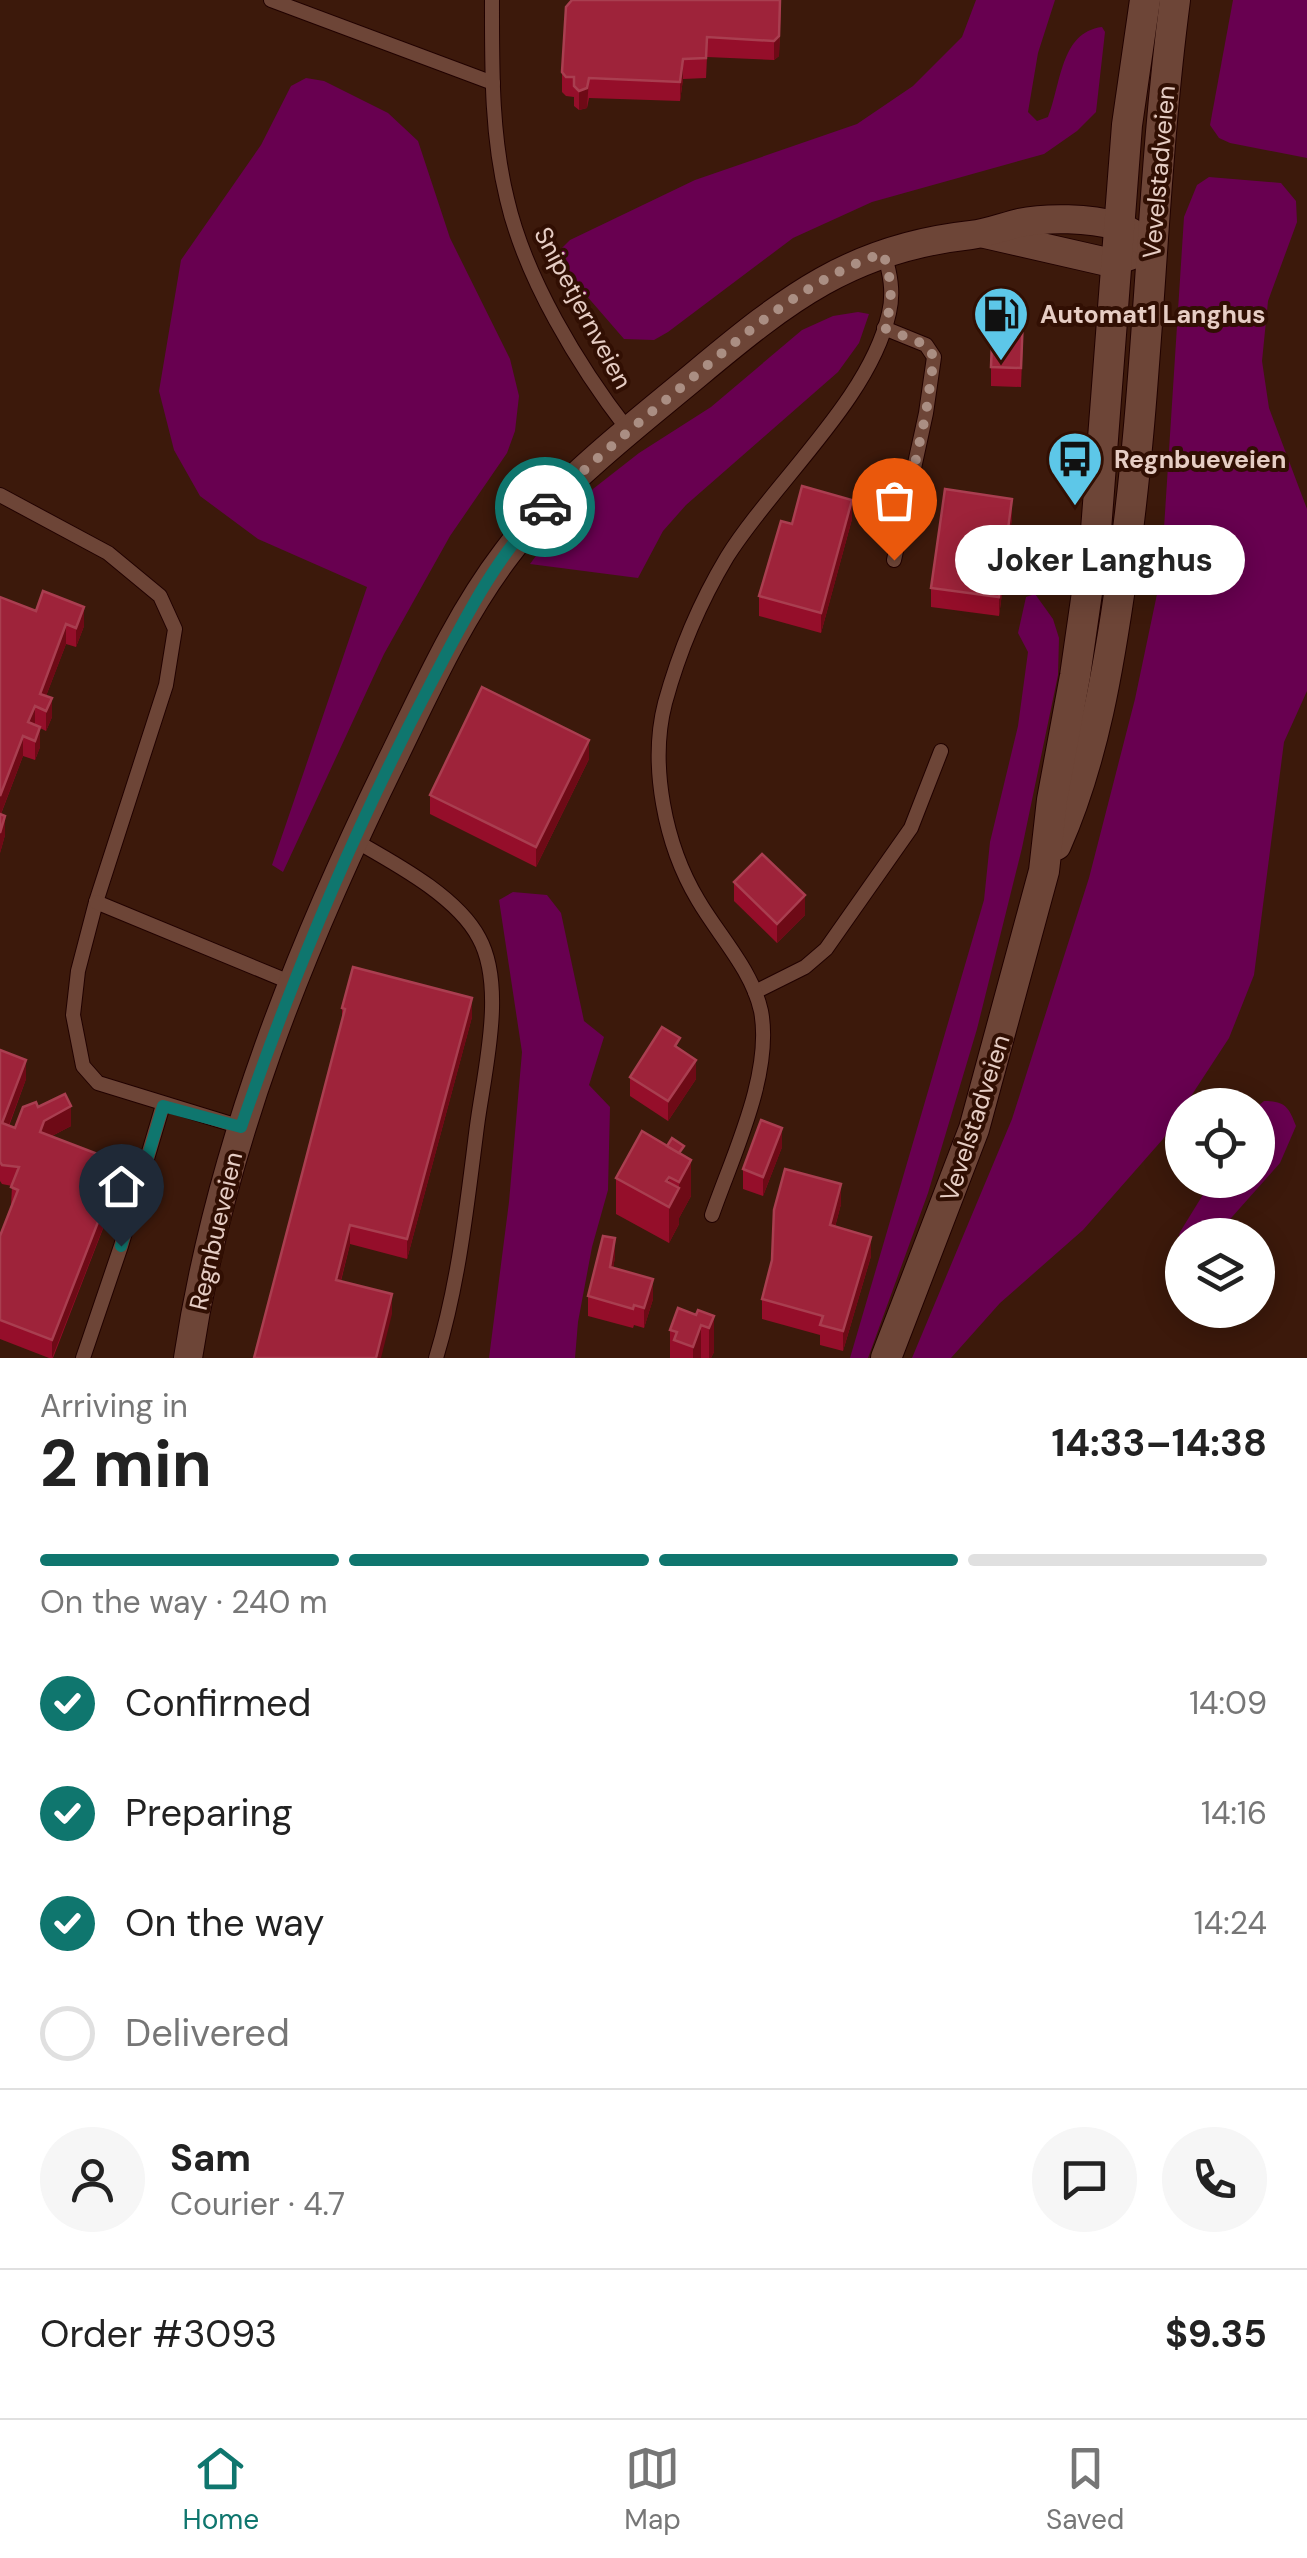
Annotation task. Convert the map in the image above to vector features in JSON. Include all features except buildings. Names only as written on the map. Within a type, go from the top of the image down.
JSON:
[{"type":"main road","name":"Vevelstadveien","points":[[886,1358],[974,1130],[1044,870],[1094,548],[1127,125],[1145,0]]},
{"type":"main road","name":"Vevelstadveien","points":[[1044,870],[1072,808],[1114,634],[1135,470],[1175,0]]},
{"type":"street","name":"Regnbueveien","points":[[188,1358],[205,1265],[241,1127],[292,982],[418,708],[482,589],[535,518],[628,430],[769,315],[838,271],[883,253],[984,234],[1024,222],[1120,226],[1152,247]]},
{"type":"street","name":"Regnbueveien","points":[[984,234],[1058,252],[1118,260],[1152,247]]},
{"type":"lane","points":[[272,0],[493,83]]},
{"type":"lane","name":"Snipetjernveien","points":[[492,0],[493,83],[501,172],[508,204],[527,258],[570,341],[628,430]]},
{"type":"lane","points":[[712,1215],[758,1082],[762,1014],[755,992],[696,897],[677,850],[659,776],[664,707],[680,655],[726,559],[862,374],[884,328],[891,299],[891,278],[883,253]]},
{"type":"lane","points":[[884,328],[926,345],[934,357],[894,560]]},
{"type":"lane","points":[[0,494],[108,552],[160,596],[175,629],[166,684],[96,902],[78,971],[73,1015],[83,1066],[98,1084],[241,1127]]},
{"type":"lane","points":[[755,992],[782,981],[826,949],[911,828],[940,750]]},
{"type":"lane","points":[[354,840],[447,901],[480,938],[491,976],[490,1022],[460,1258],[436,1358]]},
{"type":"lane","points":[[96,902],[292,982]]},
{"type":"lane","points":[[83,1358],[163,1106]]},
{"type":"shaded area","points":[[976,0],[1055,0],[1038,53],[1028,112],[1037,121],[1048,117],[1064,62],[1078,39],[1102,27],[1105,32],[1096,112],[1044,154],[872,202],[793,238],[654,340],[624,339],[553,257],[570,240],[695,180],[857,124],[913,86],[962,37]]},
{"type":"shaded area","points":[[1233,0],[1307,0],[1307,158],[1230,143],[1219,138],[1210,125]]},
{"type":"shaded area","points":[[306,78],[324,81],[388,113],[418,141],[450,238],[510,359],[519,396],[515,431],[507,453],[450,536],[384,654],[283,872],[272,865],[367,587],[258,539],[200,496],[174,450],[159,391],[181,260],[261,145],[291,86]]},
{"type":"shaded area","points":[[1209,177],[1281,183],[1296,201],[1297,222],[1268,301],[1262,361],[1269,408],[1307,509],[1307,691],[1284,742],[1254,975],[1229,1038],[1196,1088],[1165,1088],[1163,1139],[1083,1230],[1000,1303],[951,1358],[912,1358],[1012,1119],[1089,878],[1135,699],[1161,575],[1184,217],[1197,185]]},
{"type":"shaded area","points":[[869,314],[859,343],[838,372],[686,505],[663,531],[638,578],[530,564],[575,503],[639,453],[711,407],[802,330],[833,316]]},
{"type":"shaded area","points":[[1035,594],[1053,619],[1059,638],[1058,675],[1022,848],[977,1029],[928,1193],[868,1358],[850,1358],[984,900],[990,842],[1018,726],[1028,652],[1018,633],[1026,597]]},
{"type":"shaded area","points":[[513,892],[547,895],[561,913],[584,1021],[604,1037],[589,1085],[610,1107],[608,1190],[592,1247],[575,1358],[489,1358],[509,1202],[522,1052],[499,900]]},
{"type":"shaded area","points":[[1275,1102],[1285,1106],[1296,1126],[1275,1169]]},
{"type":"shaded area","points":[[1201,1198],[1249,1198],[1231,1218],[1189,1218]]},
{"type":"way so far","points":[[545,507],[598,456],[769,315],[838,271],[883,253],[891,278],[889,315],[884,328],[926,345],[934,357],[894,560]]},
{"type":"place","name":"Automat1 Langhus","points":[[1001,363]]},
{"type":"place","name":"Regnbueveien","points":[[1075,508]]},
{"type":"place","name":"Joker Langhus","points":[[894,560]]},
{"type":"route","points":[[121,1246],[163,1106],[241,1127],[292,982],[400,743],[482,589],[505,554],[545,507]]}]
